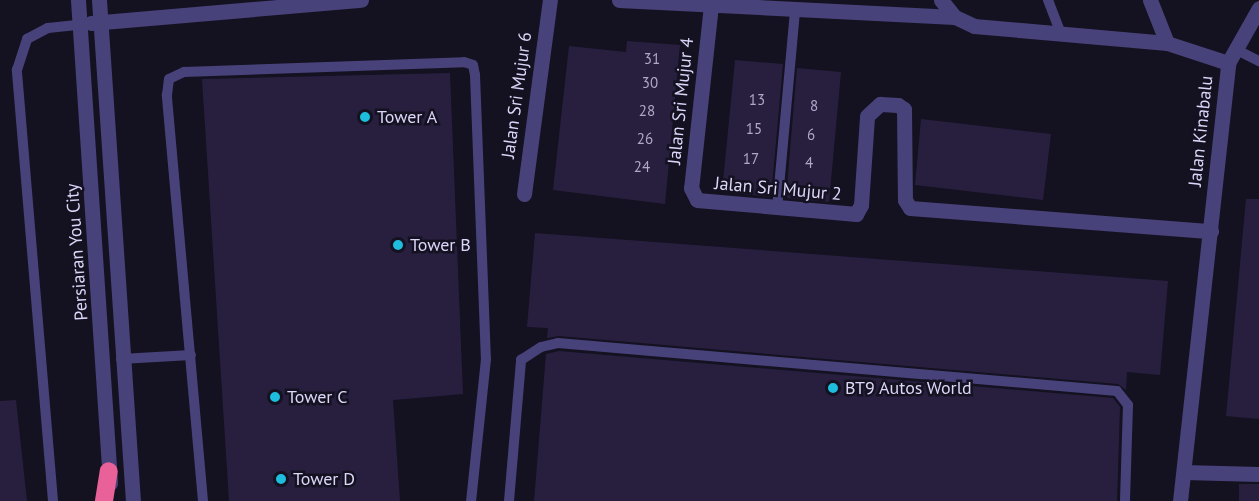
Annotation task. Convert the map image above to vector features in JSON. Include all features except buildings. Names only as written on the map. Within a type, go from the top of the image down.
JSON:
[{"type":"highway","points":[[104,501],[109,471]]},
{"type":"street","name":"Persiaran You City","points":[[78,0],[112,501]]},
{"type":"street","name":"Persiaran You City","points":[[99,0],[121,359],[133,501]]},
{"type":"street","points":[[80,25],[361,0]]},
{"type":"street","name":"Jalan Sri Mujur 6","points":[[524,194],[550,0]]},
{"type":"street","points":[[620,0],[955,17]]},
{"type":"street","points":[[941,0],[955,17]]},
{"type":"street","points":[[1150,0],[1167,43]]},
{"type":"street","name":"Jalan Sri Mujur 4","points":[[697,200],[691,188],[711,5]]},
{"type":"street","points":[[1232,56],[1259,8]]},
{"type":"street","name":"Jalan Kinabalu","points":[[955,17],[974,26],[1167,43],[1232,56],[1180,501]]},
{"type":"street","name":"Jalan Sri Mujur 2","points":[[697,200],[777,209],[856,214],[861,206],[867,116],[880,104],[898,105],[904,109],[905,200],[910,208],[1211,231]]},
{"type":"street","points":[[1184,472],[1259,474]]},
{"type":"lane","points":[[1048,0],[1061,34]]},
{"type":"lane","points":[[777,209],[795,10]]},
{"type":"lane","points":[[53,501],[17,70],[27,39],[48,28],[80,25]]},
{"type":"lane","points":[[1232,56],[1259,61]]},
{"type":"lane","points":[[203,501],[167,95],[169,79],[184,72],[464,62],[473,65],[486,359],[471,501]]},
{"type":"lane","points":[[509,501],[521,360],[541,347],[558,343],[1117,391],[1125,395],[1128,405],[1125,501]]},
{"type":"lane","points":[[121,359],[191,355]]},
{"type":"place","name":"Tower A","points":[[365,117]]},
{"type":"place","name":"Tower B","points":[[398,245]]},
{"type":"place","name":"BT9 Autos World","points":[[833,388]]},
{"type":"place","name":"Tower C","points":[[275,397]]},
{"type":"place","name":"Tower D","points":[[281,479]]}]
